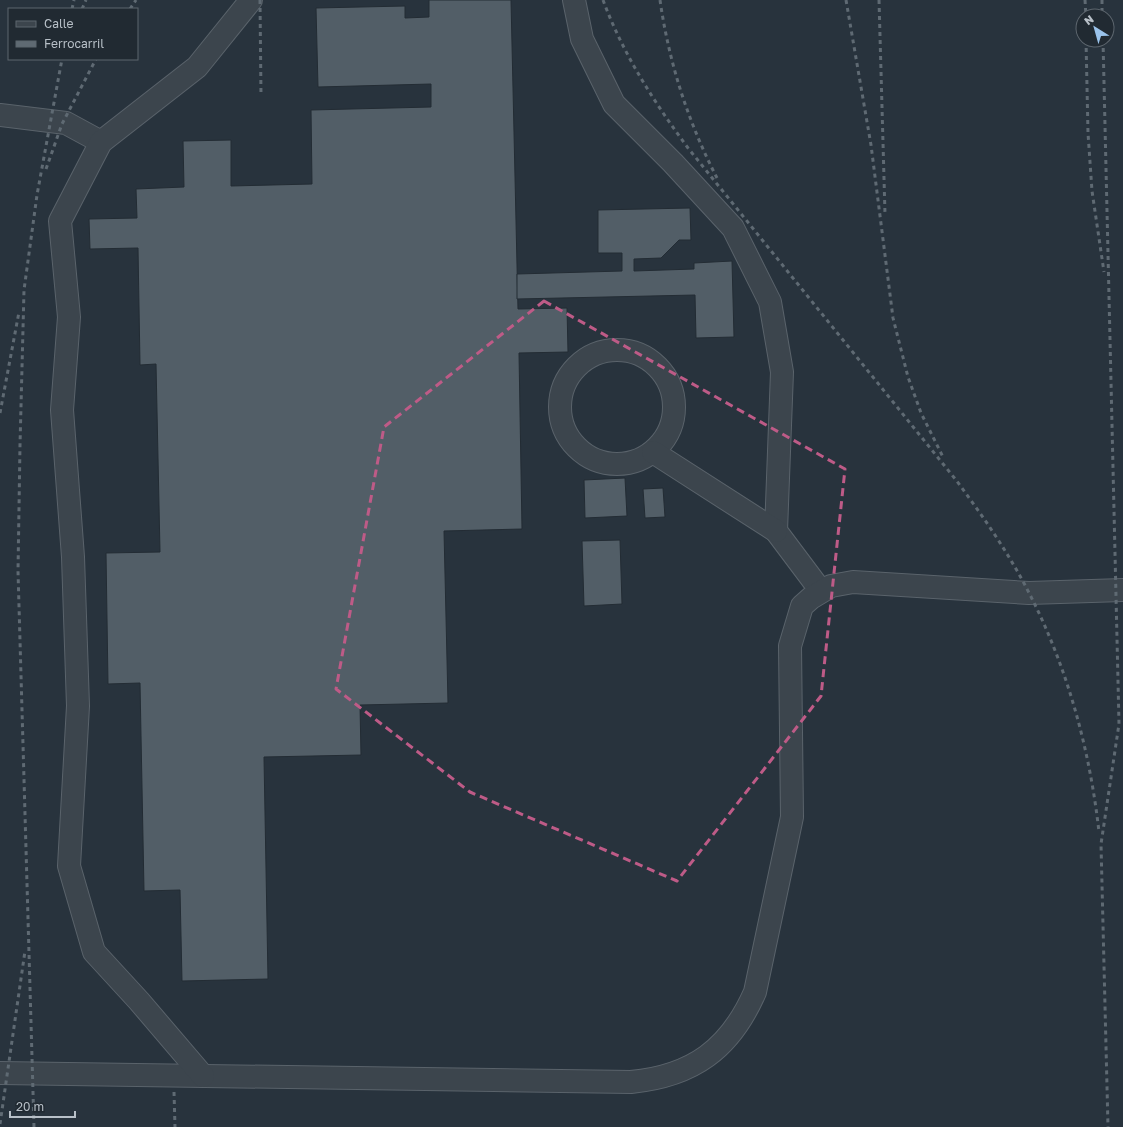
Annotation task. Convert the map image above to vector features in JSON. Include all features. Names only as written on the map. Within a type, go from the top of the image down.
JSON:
[{"type":"lane","points":[[203,1076],[139,1001],[94,952],[69,866],[78,706],[73,557],[62,410],[69,317],[60,221],[101,142],[197,68],[251,0]]},
{"type":"lane","points":[[574,0],[582,39],[614,104],[673,163],[734,228],[770,302],[782,372],[776,531]]},
{"type":"lane","points":[[0,115],[66,123],[101,142]]},
{"type":"lane","points":[[611,350],[632,351],[651,360],[666,376],[674,395],[674,416],[667,436],[653,452],[634,462],[613,464],[592,459],[575,447],[564,428],[559,408],[563,387],[574,369],[591,356],[611,350]]},
{"type":"lane","points":[[653,452],[776,531],[821,591]]},
{"type":"lane","points":[[0,1073],[631,1082],[664,1077],[680,1071],[711,1054],[725,1041],[738,1026],[748,1010],[756,992],[792,817],[790,646],[802,606],[821,591],[831,586],[853,582],[1028,593],[1123,590]]},
{"type":"highlighted area","points":[[544,301],[845,469],[821,696],[677,881],[470,792],[336,689],[384,427]]},
{"type":"building","points":[[429,0],[511,0],[518,309],[567,308],[568,352],[519,353],[522,529],[444,531],[448,703],[360,705],[361,755],[264,757],[268,979],[182,981],[180,890],[144,891],[140,683],[108,684],[106,553],[160,552],[156,364],[140,365],[138,248],[90,249],[89,219],[137,218],[136,189],[184,187],[183,141],[231,140],[231,186],[312,184],[311,110],[431,107],[431,84],[318,87],[316,8],[405,6],[405,18],[429,17]]},
{"type":"building","points":[[690,208],[691,240],[679,240],[661,258],[634,259],[634,271],[694,269],[694,263],[732,261],[734,337],[696,338],[695,295],[517,299],[517,274],[622,271],[622,253],[598,253],[598,210]]},
{"type":"building","points":[[625,478],[627,516],[585,518],[584,480]]},
{"type":"building","points":[[663,488],[665,517],[645,518],[643,489]]},
{"type":"building","points":[[620,540],[622,604],[584,606],[582,541]]},
{"type":"railway","points":[[72,8],[74,0]]},
{"type":"railway","points":[[82,8],[86,0]]},
{"type":"railway","points":[[131,8],[136,0]]},
{"type":"railway","points":[[260,0],[261,96]]},
{"type":"railway","points":[[603,0],[620,39],[640,77],[688,148],[956,480],[990,527],[1013,563],[1036,606],[1062,668],[1089,766],[1099,832]]},
{"type":"railway","points":[[660,0],[674,69],[681,92],[697,135],[717,178]]},
{"type":"railway","points":[[846,0],[871,145],[893,318],[908,377],[921,413],[943,457]]},
{"type":"railway","points":[[879,0],[885,214]]},
{"type":"railway","points":[[1085,0],[1086,8]]},
{"type":"railway","points":[[1102,0],[1102,8]]},
{"type":"railway","points":[[1086,48],[1088,133],[1092,191],[1104,272]]},
{"type":"railway","points":[[1103,48],[1119,724],[1101,844],[1108,1127]]},
{"type":"railway","points":[[34,1127],[18,571],[24,290],[37,195],[62,60]]},
{"type":"railway","points":[[46,169],[62,124],[95,60]]},
{"type":"railway","points":[[0,413],[19,312]]},
{"type":"railway","points":[[0,1124],[25,951]]},
{"type":"railway","points":[[174,1092],[175,1127]]}]
